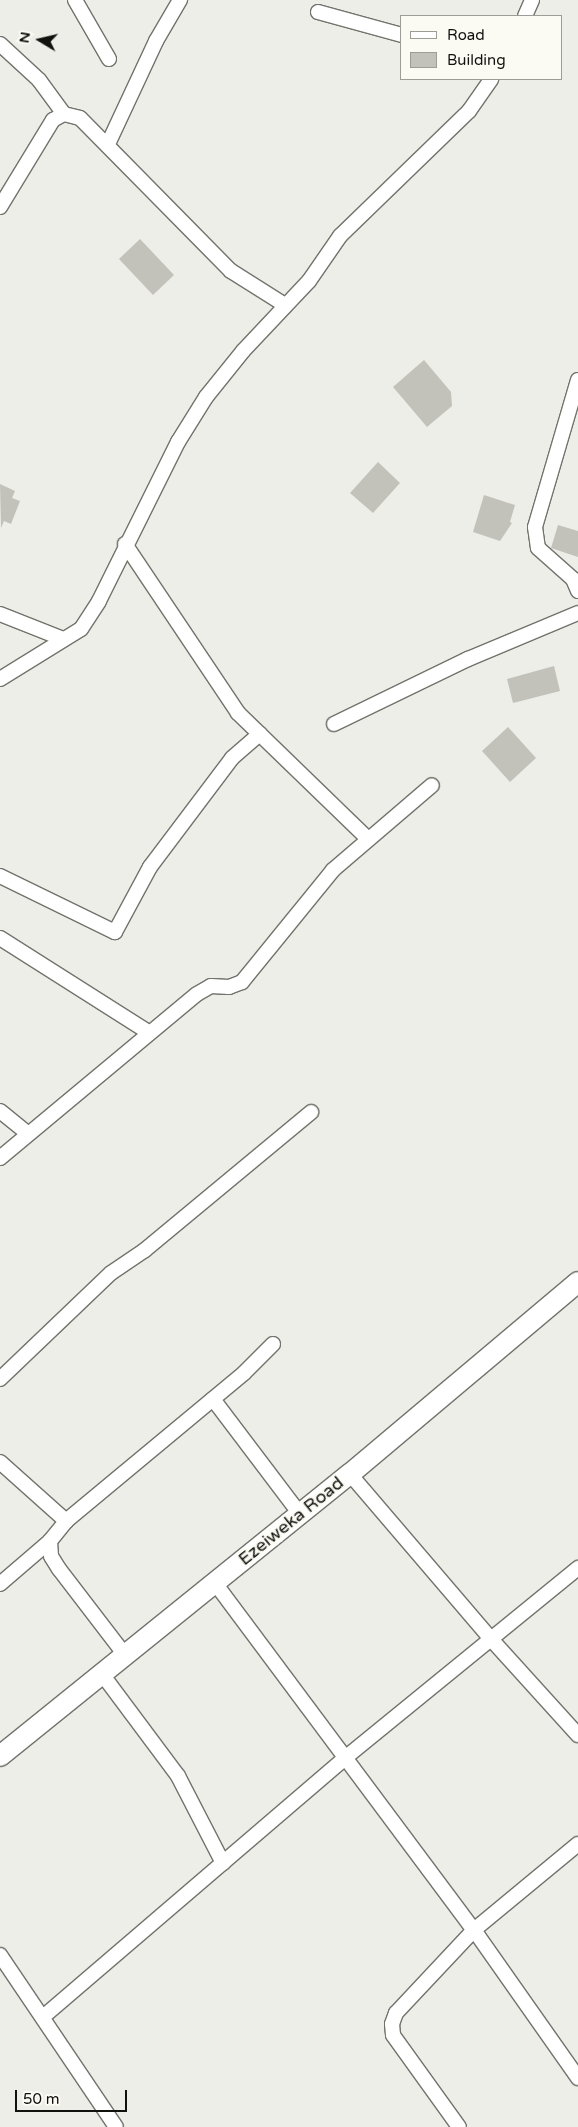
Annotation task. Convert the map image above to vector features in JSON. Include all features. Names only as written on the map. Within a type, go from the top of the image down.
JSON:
[{"type":"main road","name":"Ezeiweka Road","points":[[0,1756],[350,1474],[578,1282]]},
{"type":"street","points":[[75,0],[108,59]]},
{"type":"street","points":[[108,144],[156,41],[180,0]]},
{"type":"street","points":[[526,15],[532,0]]},
{"type":"street","points":[[318,12],[400,34]]},
{"type":"street","points":[[0,44],[39,80],[64,114],[80,118],[108,144],[176,218],[231,271],[285,304]]},
{"type":"street","points":[[0,679],[81,629],[90,618],[125,544],[178,442],[206,397],[285,304],[309,281],[326,254],[364,211],[469,111],[490,80]]},
{"type":"street","points":[[0,208],[37,142],[53,120],[64,114]]},
{"type":"street","points":[[578,380],[534,527],[538,548],[573,579],[578,591]]},
{"type":"street","points":[[125,544],[238,713],[368,839]]},
{"type":"street","points":[[334,724],[468,659],[578,613]]},
{"type":"street","points":[[0,614],[63,640]]},
{"type":"street","points":[[0,876],[115,932],[150,867],[232,758],[260,734]]},
{"type":"street","points":[[0,1158],[148,1032],[197,994],[211,986],[229,987],[242,982],[314,891],[368,839],[432,785]]},
{"type":"street","points":[[0,938],[148,1032]]},
{"type":"street","points":[[0,1111],[28,1134]]},
{"type":"street","points":[[0,1379],[111,1273],[145,1250],[311,1112]]},
{"type":"street","points":[[0,1584],[50,1541],[66,1520],[213,1399],[273,1344]]},
{"type":"street","points":[[213,1399],[300,1514]]},
{"type":"street","points":[[0,1462],[66,1520]]},
{"type":"street","points":[[350,1474],[490,1638],[578,1735]]},
{"type":"street","points":[[50,1541],[51,1556],[59,1569],[125,1655]]},
{"type":"street","points":[[43,2017],[345,1758],[578,1568]]},
{"type":"street","points":[[215,1583],[474,1930],[578,2078]]},
{"type":"street","points":[[102,1674],[178,1776],[223,1863]]},
{"type":"street","points":[[459,2127],[393,2036],[392,2024],[396,2013],[474,1930],[577,1847]]},
{"type":"street","points":[[0,1955],[116,2127]]},
{"type":"building","points":[[140,239],[174,275],[153,295],[119,259]]},
{"type":"building","points":[[424,360],[451,392],[452,406],[427,427],[393,387]]},
{"type":"building","points":[[378,462],[400,483],[373,513],[350,493]]},
{"type":"building","points":[[0,484],[15,491],[12,498],[20,501],[11,524],[4,521],[1,528]]},
{"type":"building","points":[[484,495],[515,505],[510,522],[512,523],[500,541],[473,532]]},
{"type":"building","points":[[558,525],[578,531],[578,557],[551,548]]},
{"type":"building","points":[[554,666],[560,691],[513,703],[507,679]]},
{"type":"building","points":[[508,727],[536,758],[510,782],[482,751]]}]
